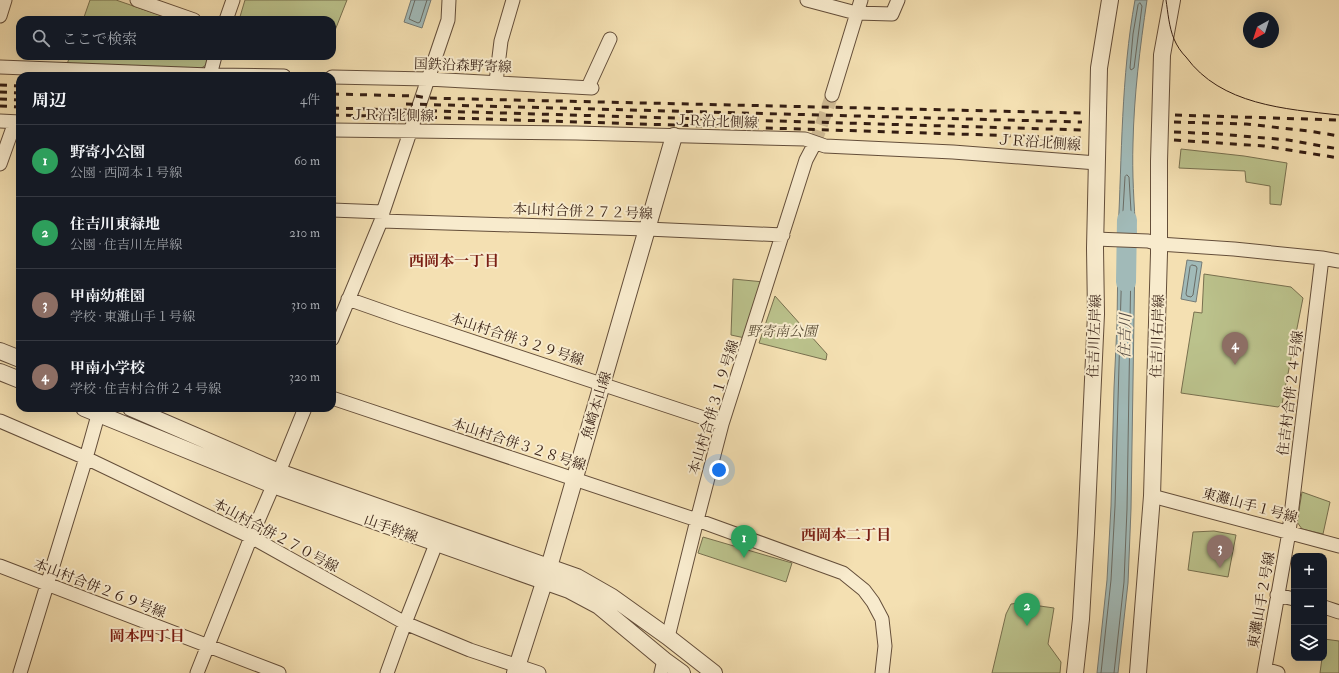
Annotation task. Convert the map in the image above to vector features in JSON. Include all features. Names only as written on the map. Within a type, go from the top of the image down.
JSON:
[{"type":"street","points":[[0,16],[5,0]]},
{"type":"street","points":[[137,0],[157,3],[185,16]]},
{"type":"street","points":[[227,16],[233,0]]},
{"type":"street","points":[[336,329],[382,216],[448,20],[448,0]]},
{"type":"street","points":[[496,82],[502,41],[513,0]]},
{"type":"street","points":[[807,0],[856,13],[892,14],[898,0]]},
{"type":"street","points":[[832,95],[861,0]]},
{"type":"street","name":"住吉川左岸線","points":[[1076,673],[1087,525],[1096,314],[1102,239],[1097,163],[1099,68],[1110,0]]},
{"type":"street","name":"住吉川右岸線","points":[[1138,673],[1152,496],[1154,243],[1159,161],[1162,55],[1172,0]]},
{"type":"street","name":"国鉄沿森野寄線","points":[[336,77],[428,79],[590,87],[610,38]]},
{"type":"street","points":[[211,72],[214,60]]},
{"type":"street","points":[[0,67],[150,72]]},
{"type":"street","points":[[0,121],[16,122]]},
{"type":"street","points":[[0,164],[16,124]]},
{"type":"street","name":"ＪＲ沿北側線","points":[[336,130],[576,133],[805,140],[824,146],[953,152],[1097,163]]},
{"type":"street","name":"魚崎本山線","points":[[516,670],[603,384],[674,136]]},
{"type":"street","name":"本山村合併３１９号線","points":[[668,637],[722,424],[806,160],[815,143]]},
{"type":"street","name":"本山村合併２７２号線","points":[[336,210],[382,216],[783,235]]},
{"type":"street","points":[[1102,239],[1234,249],[1339,261]]},
{"type":"street","name":"住吉村合併２４号線","points":[[1289,532],[1322,258]]},
{"type":"street","name":"本山村合併３２９号線","points":[[348,299],[722,424]]},
{"type":"street","points":[[0,351],[16,358]]},
{"type":"street","points":[[0,372],[16,378]]},
{"type":"street","name":"本山村合併３２８号線","points":[[336,399],[697,520],[844,573],[864,590],[873,602],[882,619],[885,646],[882,673]]},
{"type":"street","points":[[20,673],[86,458],[94,412]]},
{"type":"street","name":"山手幹線","points":[[99,412],[276,479],[436,544],[546,574],[577,577],[612,597],[668,637],[714,673]]},
{"type":"street","name":"山手幹線","points":[[139,412],[276,479],[546,574],[569,590],[599,606],[663,666],[682,673]]},
{"type":"street","points":[[197,673],[302,412]]},
{"type":"street","name":"本山村合併２７０号線","points":[[0,421],[86,458],[251,537],[405,623],[516,670],[539,673]]},
{"type":"street","name":"東灘山手１号線","points":[[1152,496],[1339,546]]},
{"type":"street","name":"東灘山手２号線","points":[[1265,671],[1289,532]]},
{"type":"street","points":[[387,673],[436,544]]},
{"type":"street","name":"本山村合併２６９号線","points":[[0,566],[279,673]]},
{"type":"street","points":[[1278,595],[1291,598]]},
{"type":"street","points":[[1327,608],[1339,612]]},
{"type":"street","points":[[1265,671],[1278,673]]},
{"type":"green space","points":[[90,0],[116,0],[162,16],[84,16]]},
{"type":"green space","points":[[245,0],[347,0],[336,28],[336,16],[240,16]]},
{"type":"green space","points":[[68,60],[208,60],[206,65],[200,69],[67,64]]},
{"type":"green space","points":[[1181,149],[1244,156],[1287,163],[1281,205],[1270,204],[1270,186],[1246,182],[1245,171],[1179,168]]},
{"type":"green space","points":[[1204,274],[1291,287],[1303,298],[1282,404],[1278,407],[1181,393],[1194,312],[1202,313]]},
{"type":"green space","points":[[733,279],[764,282],[745,338],[731,335]]},
{"type":"green space","name":"野寄南公園","points":[[775,296],[827,354],[826,360],[759,343]]},
{"type":"green space","points":[[1302,492],[1330,502],[1323,534],[1302,529],[1297,522]]},
{"type":"green space","points":[[1214,531],[1236,535],[1228,577],[1188,570],[1193,532]]},
{"type":"green space","points":[[703,537],[792,563],[786,582],[698,553]]},
{"type":"green space","points":[[1019,603],[1054,608],[1048,644],[1061,662],[1060,673],[992,673],[1006,614],[1011,604]]},
{"type":"green space","points":[[1327,639],[1339,641],[1339,673],[1320,673],[1322,661],[1327,661]]},
{"type":"water","points":[[411,0],[431,0],[422,28],[404,22]]},
{"type":"water","points":[[1135,0],[1147,0],[1138,71],[1134,125],[1133,177],[1136,234],[1118,233],[1127,58]]},
{"type":"water","points":[[1118,254],[1135,254],[1131,509],[1128,583],[1118,673],[1097,673],[1107,580],[1111,506]]},
{"type":"water","points":[[1187,260],[1202,262],[1196,302],[1181,299]]},
{"type":"waterway","name":"住吉川","points":[[1126,282],[1127,220]]},
{"type":"tunnel","points":[[815,143],[832,95]]},
{"type":"tram line","points":[[1166,0],[1171,30],[1182,53],[1200,73],[1217,85],[1236,95],[1255,102],[1276,107],[1339,115]]},
{"type":"railway","points":[[0,85],[16,86]]},
{"type":"railway","points":[[0,92],[16,93]]},
{"type":"railway","points":[[336,94],[416,96],[427,98],[1081,113]]},
{"type":"railway","points":[[0,99],[16,100]]},
{"type":"railway","points":[[406,104],[1082,122]]},
{"type":"railway","points":[[0,106],[16,107]]},
{"type":"railway","points":[[336,108],[1083,130]]},
{"type":"railway","points":[[336,115],[1083,138]]},
{"type":"railway","points":[[1175,115],[1339,120]]},
{"type":"railway","points":[[1174,122],[1246,124],[1339,136]]},
{"type":"railway","points":[[1174,132],[1288,140],[1339,149]]},
{"type":"railway","points":[[1174,140],[1264,146],[1339,158]]},
{"type":"place","name":"甲南小学校","points":[[1235,365]]},
{"type":"place","name":"野寄小公園","points":[[744,558]]},
{"type":"place","name":"甲南幼稚園","points":[[1220,568]]},
{"type":"place","name":"住吉川東緑地","points":[[1027,626]]},
{"type":"district","name":"西岡本一丁目","points":[[454,261]]},
{"type":"district","name":"西岡本二丁目","points":[[846,535]]},
{"type":"district","name":"岡本四丁目","points":[[147,636]]}]
